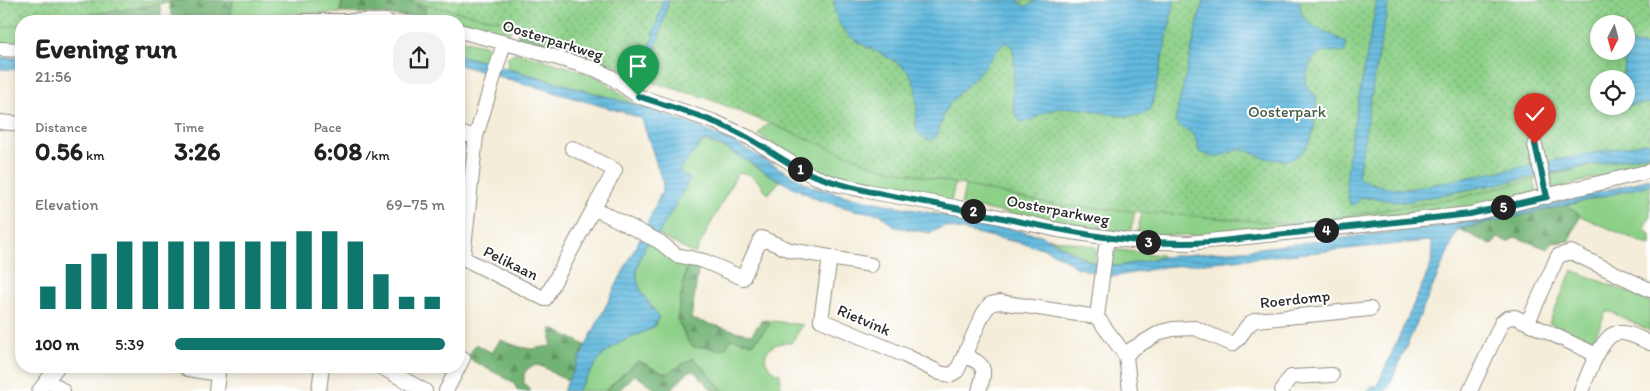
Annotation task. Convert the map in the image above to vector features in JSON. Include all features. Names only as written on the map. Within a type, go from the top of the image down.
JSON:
[{"type":"street","name":"Oosterparkweg","points":[[465,33],[594,69],[611,77],[638,96],[716,122],[750,138],[807,172],[836,184],[867,192],[1058,230],[1108,238],[1157,243],[1222,241],[1470,214],[1650,171]]},
{"type":"street","name":"Pelikaan","points":[[465,239],[476,136],[504,43]]},
{"type":"street","points":[[0,49],[15,50]]},
{"type":"street","points":[[0,122],[15,123]]},
{"type":"street","points":[[465,135],[476,136]]},
{"type":"street","points":[[1535,144],[1547,197]]},
{"type":"street","points":[[572,148],[615,170],[594,208],[660,242],[676,254],[704,261],[743,278],[761,238],[790,250],[871,265]]},
{"type":"street","name":"Pelikaan","points":[[465,259],[546,299],[594,208]]},
{"type":"street","points":[[1108,238],[1097,317],[1126,356],[1130,391]]},
{"type":"street","points":[[1528,322],[1558,256],[1571,252],[1650,290]]},
{"type":"street","name":"Rietvink","points":[[830,257],[820,320],[904,355],[940,373],[950,375],[957,370],[983,314],[990,304],[1000,302],[1097,317]]},
{"type":"street","name":"Roerdomp","points":[[1126,356],[1132,349],[1167,330],[1195,328],[1232,344],[1238,341],[1250,322],[1256,320],[1370,309]]},
{"type":"street","points":[[1470,391],[1502,322],[1507,318],[1515,317],[1528,322],[1597,355]]},
{"type":"street","points":[[1581,391],[1607,338],[1615,333],[1625,333],[1650,343]]},
{"type":"street","points":[[964,355],[979,362],[983,368],[984,376],[979,391]]},
{"type":"street","points":[[52,373],[43,385],[63,391]]},
{"type":"street","points":[[216,391],[218,373]]},
{"type":"street","points":[[319,391],[321,373]]},
{"type":"street","points":[[392,373],[425,391]]},
{"type":"street","points":[[446,391],[455,373]]},
{"type":"street","points":[[1282,391],[1291,377],[1332,375]]},
{"type":"green space","points":[[0,0],[185,0],[86,15],[15,15],[15,26],[0,28]]},
{"type":"green space","points":[[233,0],[342,0],[340,13],[231,15]]},
{"type":"green space","points":[[233,0],[231,15],[172,15],[168,1]]},
{"type":"green space","points":[[342,0],[426,0],[424,15],[341,13]]},
{"type":"green space","name":"Oosterpark","points":[[402,0],[1650,0],[1650,151],[1450,200],[1292,224],[1055,205],[875,166],[706,98],[644,80],[540,29]]},
{"type":"green space","points":[[426,0],[513,17],[509,36],[465,25],[465,15],[424,15]]},
{"type":"green space","points":[[159,2],[161,13],[140,15],[78,15],[80,6]]},
{"type":"green space","points":[[0,10],[55,15],[15,15],[15,44],[0,44]]},
{"type":"green space","points":[[161,13],[161,15],[140,15]]},
{"type":"green space","points":[[521,20],[608,59],[608,67],[587,58],[517,38]]},
{"type":"green space","points":[[465,40],[487,46],[490,51],[489,63],[465,57]]},
{"type":"green space","points":[[514,53],[524,54],[588,73],[603,80],[636,105],[507,68],[508,57]]},
{"type":"green space","points":[[772,122],[960,159],[951,202],[843,181],[814,169],[758,135],[764,127]]},
{"type":"green space","points":[[705,141],[726,148],[780,181],[768,194],[751,175],[737,174],[695,254],[658,235],[690,179],[679,171],[693,152]]},
{"type":"green space","points":[[1650,154],[1650,164],[1553,189],[1549,174]]},
{"type":"green space","points":[[968,172],[1137,203],[1131,230],[1126,233],[961,205]]},
{"type":"green space","points":[[1533,177],[1537,192],[1477,206],[1327,223],[1328,213]]},
{"type":"green space","points":[[1650,185],[1650,219],[1646,222],[1645,229],[1650,235],[1650,246],[1580,216],[1567,205]]},
{"type":"green space","points":[[1323,193],[1316,225],[1208,236],[1137,234],[1144,204]]},
{"type":"green space","points":[[1567,205],[1580,216],[1569,241],[1552,243],[1548,249],[1515,237],[1508,242],[1498,238],[1492,245],[1458,229]]},
{"type":"green space","points":[[1049,238],[1096,248],[1094,263]]},
{"type":"green space","points":[[648,242],[687,263],[677,319],[689,343],[694,347],[709,347],[715,350],[726,347],[732,338],[753,344],[770,324],[765,320],[803,325],[791,343],[775,345],[766,353],[765,359],[767,364],[780,374],[781,391],[724,391],[693,358],[666,375],[638,361],[605,391],[577,391],[601,357],[614,346],[653,328],[659,317],[645,298],[638,282],[638,264]]},
{"type":"green space","points":[[1111,249],[1161,255],[1163,257],[1119,266],[1111,265]]},
{"type":"green space","points":[[687,263],[699,265],[691,319],[751,335],[762,320],[770,324],[753,344],[732,338],[726,347],[719,351],[709,347],[694,347],[689,343],[677,319]]},
{"type":"green space","points":[[1572,270],[1650,301],[1650,331],[1611,312],[1606,312],[1593,341],[1549,323]]},
{"type":"green space","points":[[551,328],[585,345],[569,381],[555,375],[544,367],[533,366],[524,374],[524,383],[531,391],[518,391],[513,382],[467,358],[476,344],[492,353],[500,340],[531,349],[551,346]]},
{"type":"green space","points":[[693,358],[724,391],[713,391],[693,371],[690,371],[669,391],[658,391],[635,375],[618,391],[605,391],[638,361],[666,374]]},
{"type":"water","points":[[663,0],[669,0],[655,52],[650,62],[646,61]]},
{"type":"water","points":[[834,0],[1018,0],[1023,6],[1028,6],[1036,0],[1175,0],[1152,105],[1140,115],[1121,116],[1083,109],[1061,108],[1049,111],[1028,121],[1020,121],[1015,114],[1013,105],[1014,54],[1011,45],[1005,43],[950,103],[936,136],[929,140],[921,136],[916,129],[916,96],[911,75],[896,62],[854,40],[846,33],[836,14]]},
{"type":"water","points":[[1203,0],[1299,0],[1302,15],[1310,23],[1319,30],[1327,32],[1346,43],[1345,52],[1328,51],[1322,53],[1313,59],[1310,65],[1305,82],[1310,91],[1316,96],[1315,123],[1309,142],[1298,155],[1286,160],[1277,160],[1240,150],[1218,157],[1211,156],[1199,152],[1194,136],[1175,121]]},
{"type":"water","points":[[1377,0],[1389,0],[1358,176],[1360,179],[1387,188],[1408,189],[1650,142],[1650,154],[1410,201],[1401,202],[1361,197],[1356,204],[1350,205],[1346,182],[1350,145]]},
{"type":"water","points":[[1635,44],[1650,46],[1650,103],[1635,105],[1635,70],[1624,70],[1625,60],[1635,60]]},
{"type":"water","points":[[0,57],[15,58],[15,70],[0,69]]},
{"type":"water","points":[[465,57],[647,108],[701,128],[739,145],[811,186],[846,196],[1041,235],[1086,260],[1094,263],[1119,266],[1163,257],[1252,249],[1440,226],[1547,205],[1650,179],[1650,185],[1458,229],[1387,391],[1367,391],[1372,386],[1377,386],[1431,265],[1432,243],[1428,241],[1164,267],[1117,276],[1107,276],[1075,267],[1065,259],[1043,248],[944,226],[931,233],[895,227],[880,214],[854,210],[819,200],[780,181],[726,148],[705,141],[701,143],[679,171],[690,179],[658,235],[645,229],[662,191],[663,184],[642,119],[465,67]]},
{"type":"water","points":[[640,238],[648,242],[638,264],[638,282],[645,298],[659,317],[653,328],[614,346],[601,357],[577,391],[563,391]]},
{"type":"route","points":[[638,96],[716,122],[750,138],[813,176],[836,184],[867,192],[1058,230],[1157,243],[1212,242],[1431,219],[1470,214],[1547,197],[1535,144]]}]
